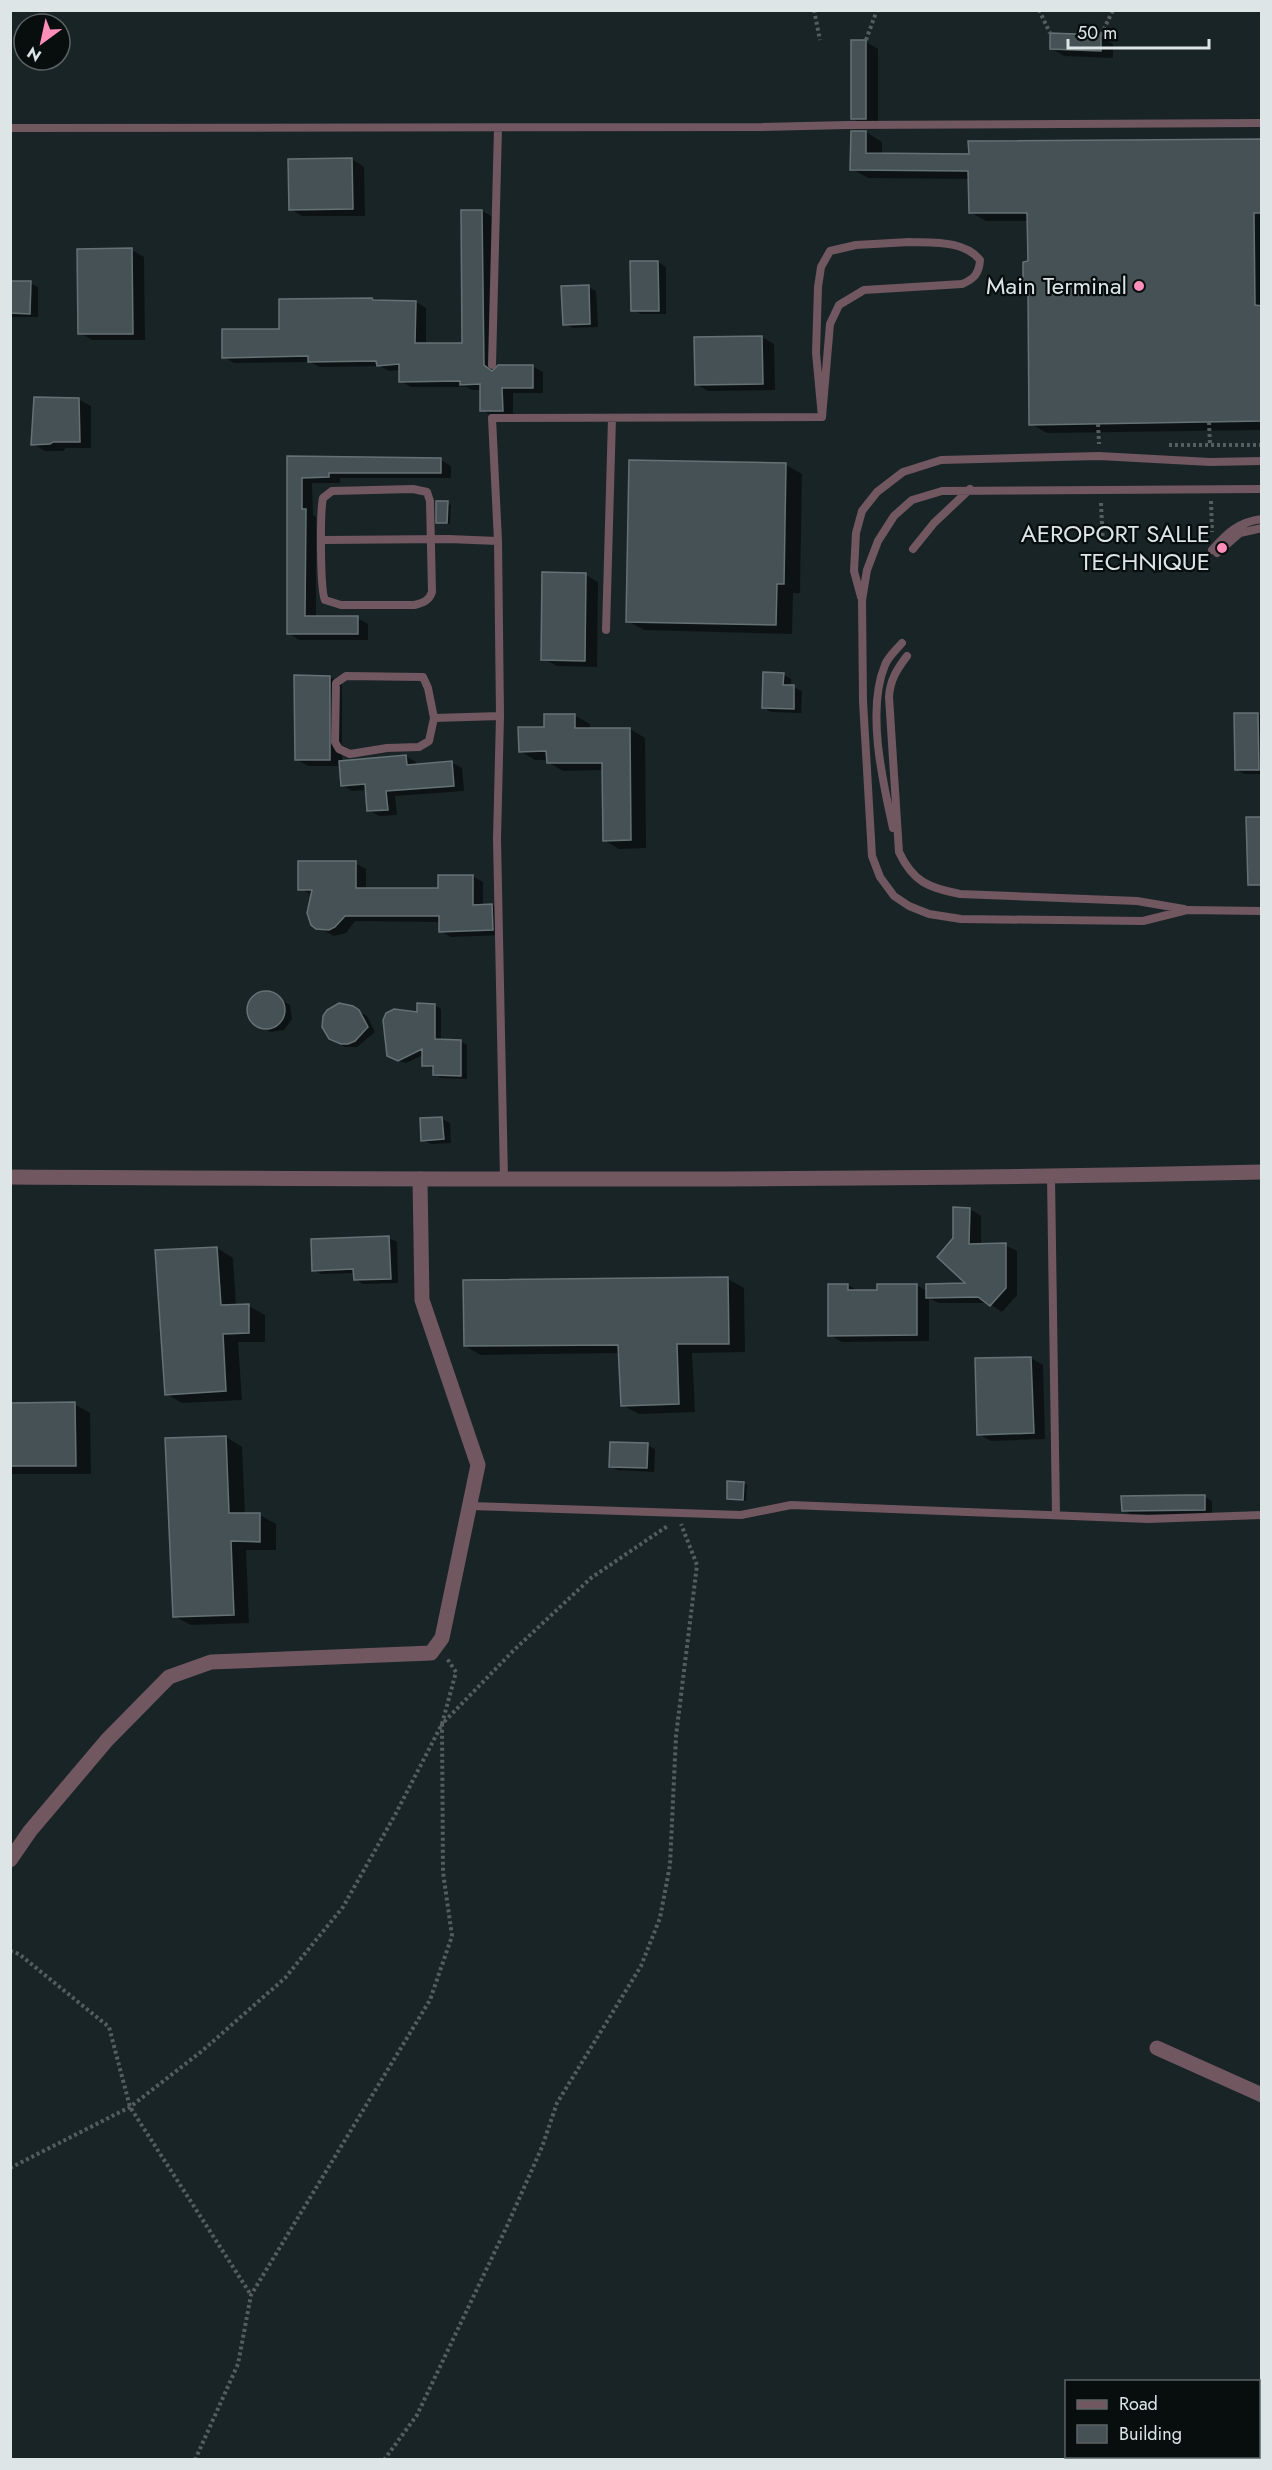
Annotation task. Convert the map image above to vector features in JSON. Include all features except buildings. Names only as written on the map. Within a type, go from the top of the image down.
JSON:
[{"type":"street","points":[[10,1177],[504,1179],[1051,1177],[1262,1172]]},
{"type":"street","points":[[10,1860],[30,1831],[107,1740],[169,1677],[211,1662],[431,1653],[442,1638],[478,1465],[422,1300],[420,1179]]},
{"type":"street","points":[[1157,2048],[1262,2094]]},
{"type":"lane","points":[[10,128],[498,128],[1262,123]]},
{"type":"lane","points":[[492,365],[498,128]]},
{"type":"lane","points":[[909,242],[948,244],[973,252],[980,260],[979,271],[973,280],[962,284],[864,290],[839,305],[830,324],[822,417],[816,353],[818,286],[821,267],[830,251],[856,245],[909,242]]},
{"type":"lane","points":[[504,1179],[497,838],[500,716],[498,542],[492,415],[612,418],[822,417]]},
{"type":"lane","points":[[606,630],[612,418]]},
{"type":"lane","points":[[862,600],[854,571],[856,533],[862,511],[877,492],[903,472],[941,460],[1099,456],[1210,462],[1262,461]]},
{"type":"lane","points":[[414,489],[427,492],[430,501],[431,539],[432,592],[430,598],[423,603],[341,605],[326,600],[321,587],[323,540],[321,508],[323,498],[333,491],[414,489]]},
{"type":"lane","points":[[913,549],[934,523],[970,489]]},
{"type":"lane","points":[[1186,910],[1143,921],[961,919],[929,914],[909,906],[894,896],[880,877],[872,856],[863,701],[862,600],[867,570],[874,551],[894,516],[912,500],[942,490],[1262,489]]},
{"type":"lane","points":[[1262,519],[1238,525],[1227,533],[1215,552],[1240,533],[1262,528]]},
{"type":"lane","points":[[323,540],[431,539],[498,542]]},
{"type":"lane","points":[[902,643],[886,663],[878,685],[877,709],[882,776],[898,852],[906,868],[919,881],[938,890],[960,894],[1137,901],[1186,910],[1262,911]]},
{"type":"lane","points":[[898,852],[889,697],[890,684],[895,672],[907,656]]},
{"type":"lane","points":[[346,676],[423,677],[428,688],[434,718],[429,741],[419,747],[387,748],[350,754],[339,749],[335,742],[336,683],[346,676]]},
{"type":"lane","points":[[434,718],[500,716]]},
{"type":"lane","points":[[1051,1177],[1056,1515]]},
{"type":"lane","points":[[470,1506],[741,1515],[791,1505],[1148,1519],[1262,1515]]},
{"type":"path","points":[[814,10],[820,40]]},
{"type":"path","points":[[866,40],[877,10]]},
{"type":"path","points":[[1039,10],[1050,33]]},
{"type":"path","points":[[1101,35],[1113,10]]},
{"type":"path","points":[[195,2460],[238,2364],[252,2295],[430,2000],[452,1936],[443,1872],[442,1724],[514,1650],[591,1578],[679,1519],[697,1565],[676,1736],[670,1865],[660,1918],[640,1966],[557,2103],[542,2147],[507,2226],[417,2415],[384,2460]]},
{"type":"path","points":[[10,2168],[130,2107],[202,2051],[285,1978],[343,1907],[395,1815],[442,1724],[456,1672],[438,1644]]},
{"type":"path","points":[[10,1951],[19,1954],[109,2027],[130,2107],[252,2295]]},
{"type":"place","name":"Main Terminal","points":[[1139,286]]},
{"type":"place","name":"AEROPORT SALLE TECHNIQUE","points":[[1222,548]]}]
